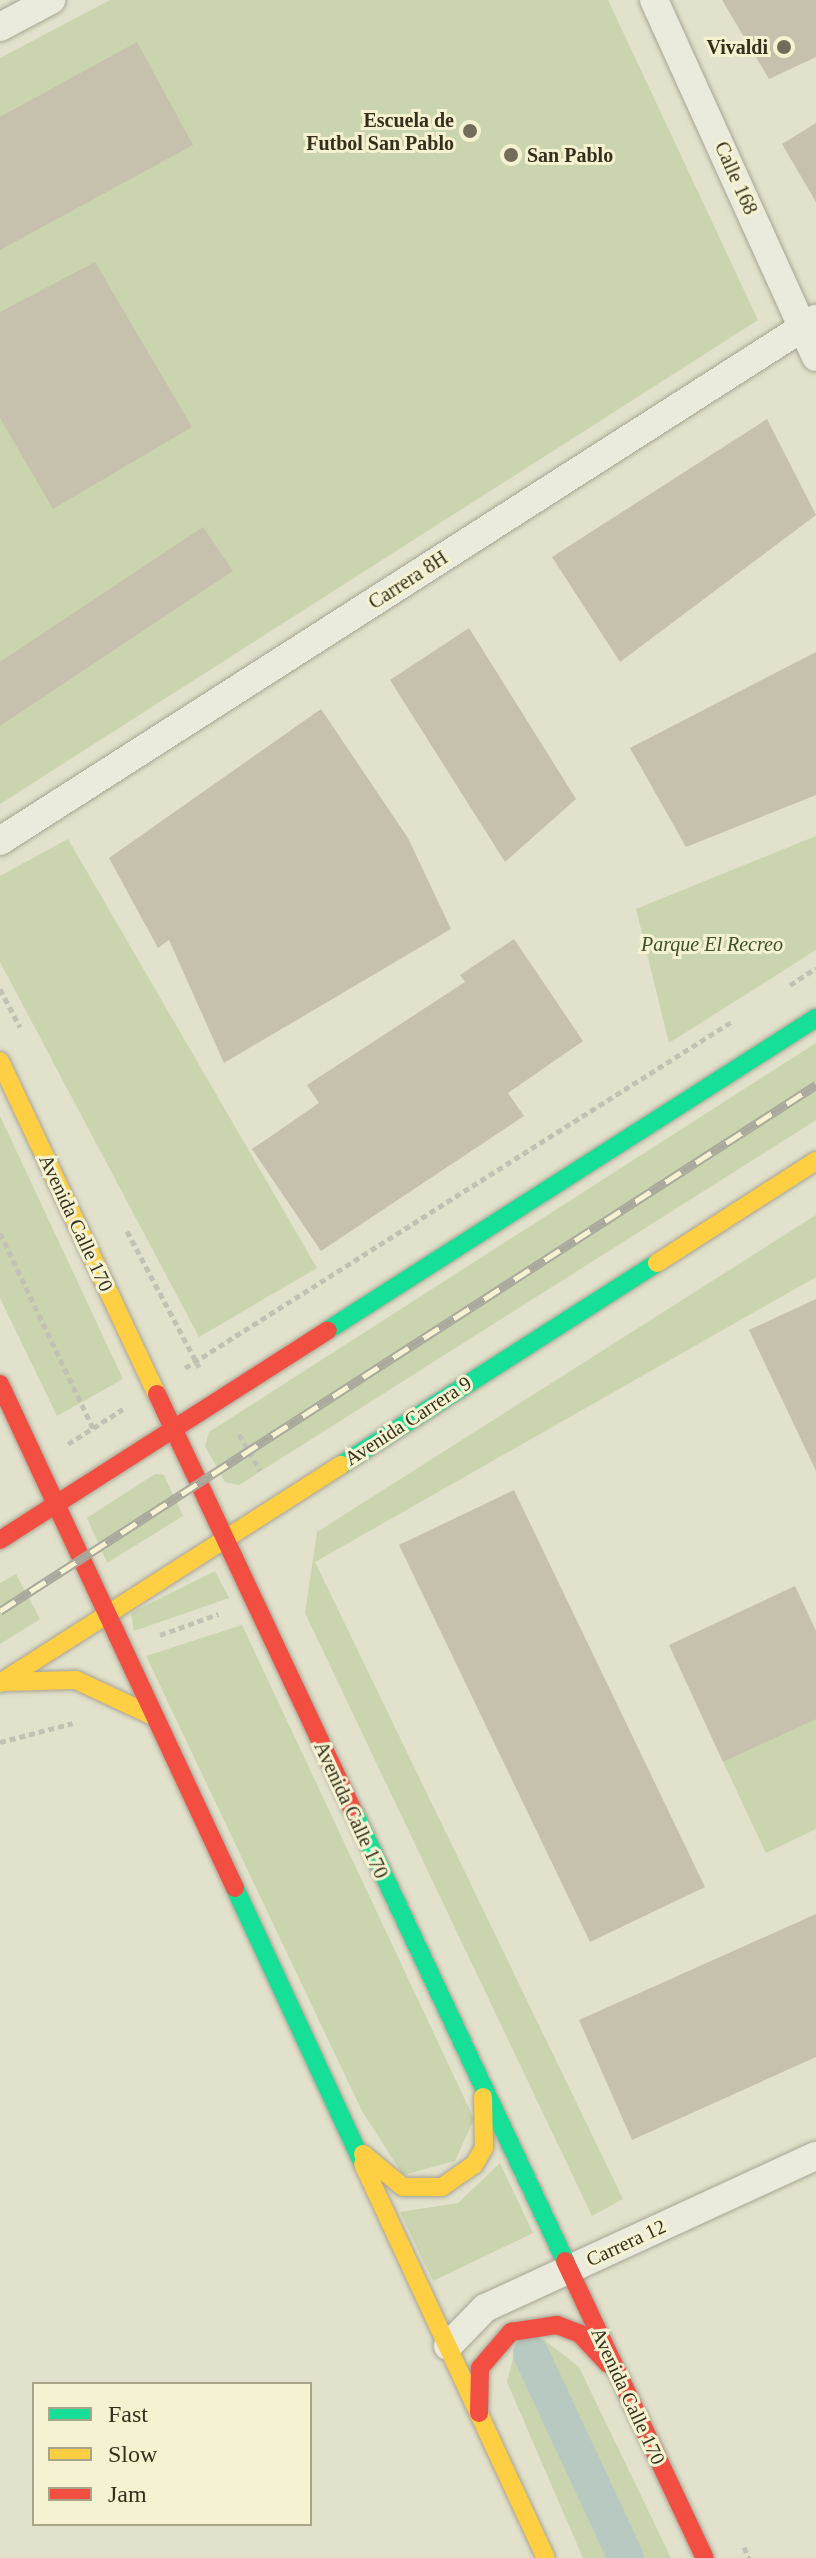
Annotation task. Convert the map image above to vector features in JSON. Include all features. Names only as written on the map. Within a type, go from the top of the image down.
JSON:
[{"type":"main road","points":[[0,1540],[816,1018]]},
{"type":"main road","name":"Avenida Calle 170","points":[[0,1061],[705,2558]]},
{"type":"main road","name":"Avenida Carrera 9","points":[[0,1682],[816,1161]]},
{"type":"main road","points":[[0,1421],[1,1386]]},
{"type":"main road","points":[[1,1386],[546,2558]]},
{"type":"main road","points":[[0,1682],[76,1680],[155,1717]]},
{"type":"main road","points":[[350,2131],[371,2167],[403,2187],[442,2187],[459,2178],[479,2156],[488,2129],[468,2057]]},
{"type":"main road","points":[[479,2415],[475,2391],[492,2347],[533,2325],[580,2334],[622,2382]]},
{"type":"street","points":[[0,27],[51,0]]},
{"type":"street","name":"Calle 168","points":[[654,0],[810,323],[816,357]]},
{"type":"street","name":"Carrera 8H","points":[[0,841],[810,323]]},
{"type":"street","name":"Carrera 12","points":[[448,2346],[485,2308],[816,2156]]},
{"type":"path","points":[[776,994],[816,968]]},
{"type":"path","points":[[196,1362],[735,1019]]},
{"type":"path","points":[[0,1233],[93,1428]]},
{"type":"path","points":[[71,1442],[134,1402]]},
{"type":"path","points":[[153,1637],[234,1608]]},
{"type":"path","points":[[0,1742],[83,1721]]},
{"type":"green space","points":[[110,0],[608,0],[758,320],[0,804],[0,58]]},
{"type":"green space","name":"Parque El Recreo","points":[[816,836],[816,950],[669,1043],[636,909]]},
{"type":"green space","points":[[68,839],[317,1268],[199,1337],[0,962],[0,876]]},
{"type":"green space","points":[[816,1043],[816,1120],[239,1485],[225,1482],[205,1446],[209,1432]]},
{"type":"green space","points":[[0,1116],[123,1379],[57,1416],[0,1298]]},
{"type":"green space","points":[[816,1215],[816,1277],[315,1562],[623,2199],[592,2216],[305,1613],[317,1532]]},
{"type":"green space","points":[[155,1474],[164,1475],[183,1516],[107,1563],[87,1518]]},
{"type":"green space","points":[[215,1571],[229,1598],[134,1631],[131,1613]]},
{"type":"green space","points":[[16,1574],[40,1619],[0,1644],[0,1583]]},
{"type":"green space","points":[[242,1625],[474,2119],[455,2161],[403,2175],[362,2111],[146,1656]]},
{"type":"green space","points":[[816,1718],[816,1829],[766,1853],[723,1762]]},
{"type":"green space","points":[[500,2163],[533,2233],[433,2281],[400,2212],[458,2203]]},
{"type":"green space","points":[[543,2339],[579,2367],[671,2558],[583,2558],[507,2382],[515,2350]]},
{"type":"building","name":"Vivaldi","points":[[722,0],[816,0],[816,57],[769,79]]},
{"type":"building","points":[[137,42],[193,145],[0,250],[0,117]]},
{"type":"building","points":[[816,123],[816,202],[782,144]]},
{"type":"building","points":[[95,262],[192,427],[53,509],[0,418],[0,312]]},
{"type":"building","points":[[767,419],[816,515],[620,662],[552,557]]},
{"type":"building","points":[[203,527],[233,571],[0,726],[0,662]]},
{"type":"building","points":[[469,628],[576,799],[505,862],[390,680]]},
{"type":"building","points":[[816,652],[816,795],[686,847],[630,748]]},
{"type":"building","points":[[321,709],[408,838],[451,929],[224,1063],[169,940],[158,948],[109,858]]},
{"type":"building","points":[[514,939],[583,1041],[508,1093],[524,1116],[321,1251],[252,1149],[319,1103],[307,1085],[465,982],[460,975]]},
{"type":"building","points":[[816,1299],[816,1471],[749,1330]]},
{"type":"building","points":[[514,1490],[705,1887],[590,1942],[399,1545]]},
{"type":"building","points":[[795,1586],[816,1631],[816,1719],[723,1762],[669,1645]]},
{"type":"building","points":[[816,1914],[816,2057],[632,2140],[579,2020]]},
{"type":"waterway","points":[[531,2354],[626,2558]]},
{"type":"railway","points":[[0,1611],[816,1085]]},
{"type":"traffic: fast","points":[[328,1330],[816,1018]]},
{"type":"traffic: fast","points":[[341,1465],[657,1263]]},
{"type":"traffic: fast","points":[[354,1812],[565,2261]]},
{"type":"traffic: fast","points":[[235,1888],[363,2164]]},
{"type":"traffic: slow","points":[[0,1061],[157,1394]]},
{"type":"traffic: slow","points":[[657,1263],[816,1161]]},
{"type":"traffic: slow","points":[[0,1683],[341,1465]]},
{"type":"traffic: slow","points":[[3,1682],[76,1680],[155,1717]]},
{"type":"traffic: slow","points":[[363,2154],[403,2187],[442,2187],[474,2165],[484,2148],[483,2097]]},
{"type":"traffic: slow","points":[[363,2164],[546,2558]]},
{"type":"traffic: jam","points":[[0,1540],[328,1330]]},
{"type":"traffic: jam","points":[[0,1384],[235,1888]]},
{"type":"traffic: jam","points":[[157,1394],[354,1812]]},
{"type":"traffic: jam","points":[[565,2261],[705,2558]]},
{"type":"traffic: jam","points":[[479,2413],[480,2368],[511,2332],[557,2325],[580,2334],[608,2364]]},
{"type":"place","name":"Vivaldi","points":[[784,47]]},
{"type":"place","name":"Escuela de Futbol San Pablo","points":[[470,131]]},
{"type":"place","name":"San Pablo","points":[[511,155]]}]
